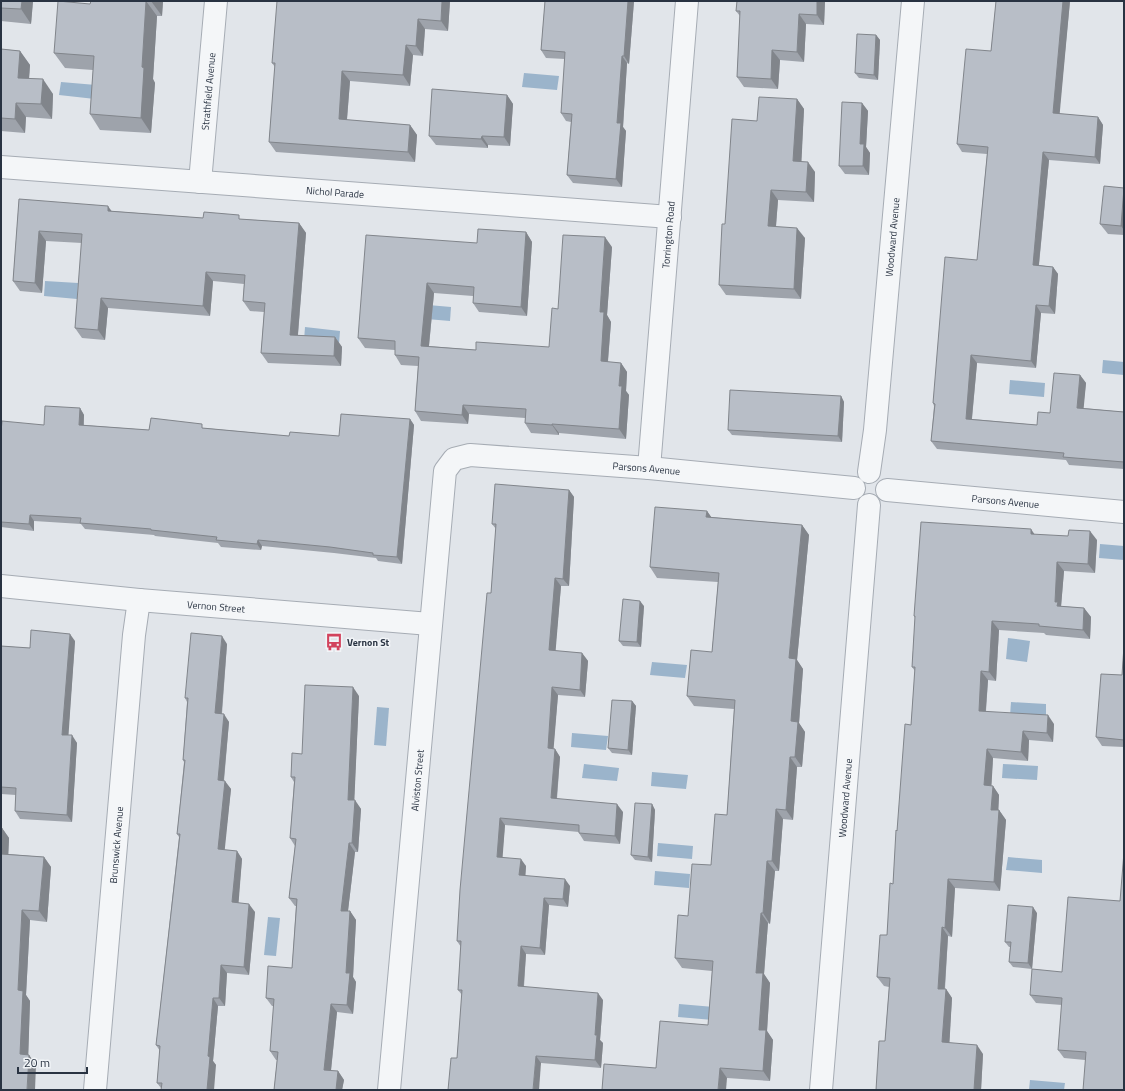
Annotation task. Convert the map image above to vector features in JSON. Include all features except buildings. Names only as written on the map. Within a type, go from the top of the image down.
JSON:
[{"type":"street","name":"Strathfield Avenue","points":[[200,182],[216,1]]},
{"type":"street","name":"Torrington Road","points":[[650,468],[688,1]]},
{"type":"street","name":"Woodward Avenue","points":[[862,480],[875,430],[913,1]]},
{"type":"street","name":"Nichol Parade","points":[[1,167],[670,217]]},
{"type":"street","name":"Parsons Avenue","points":[[445,471],[454,459],[470,455],[650,468],[862,480]]},
{"type":"street","name":"Alviston Street","points":[[389,1090],[445,471]]},
{"type":"street","points":[[880,476],[887,485],[887,490],[883,500],[879,503],[869,505],[860,501],[862,480],[880,476]]},
{"type":"street","name":"Parsons Avenue","points":[[887,490],[1124,512]]},
{"type":"street","name":"Woodward Avenue","points":[[821,1090],[869,505]]},
{"type":"street","name":"Vernon Street","points":[[1,586],[139,600],[430,624]]},
{"type":"street","name":"Brunswick Avenue","points":[[95,1090],[134,635],[139,600]]},
{"type":"water","points":[[524,73],[559,76],[557,90],[522,87]]},
{"type":"water","points":[[61,82],[96,85],[95,99],[59,95]]},
{"type":"water","points":[[45,281],[78,283],[77,299],[44,296]]},
{"type":"water","points":[[417,304],[451,307],[450,321],[415,318]]},
{"type":"water","points":[[305,327],[340,331],[339,344],[304,341]]},
{"type":"water","points":[[1103,360],[1124,362],[1124,375],[1102,373]]},
{"type":"water","points":[[1010,380],[1045,383],[1044,397],[1009,394]]},
{"type":"water","points":[[1100,544],[1124,546],[1124,560],[1099,558]]},
{"type":"water","points":[[1008,638],[1030,641],[1027,662],[1006,659]]},
{"type":"water","points":[[652,662],[687,665],[685,678],[650,675]]},
{"type":"water","points":[[1011,702],[1046,704],[1046,718],[1010,716]]},
{"type":"water","points":[[377,707],[389,708],[386,746],[374,745]]},
{"type":"water","points":[[572,733],[608,736],[606,750],[571,747]]},
{"type":"water","points":[[584,764],[619,768],[617,781],[582,778]]},
{"type":"water","points":[[1003,764],[1038,766],[1037,780],[1002,778]]},
{"type":"water","points":[[652,772],[688,775],[686,789],[651,786]]},
{"type":"water","points":[[658,843],[693,846],[692,859],[657,856]]},
{"type":"water","points":[[1008,857],[1042,860],[1042,873],[1006,870]]},
{"type":"water","points":[[655,871],[690,874],[689,888],[654,885]]},
{"type":"water","points":[[268,917],[280,918],[276,956],[264,955]]},
{"type":"water","points":[[679,1004],[714,1007],[713,1020],[678,1017]]},
{"type":"water","points":[[1030,1080],[1065,1083],[1064,1090],[1029,1090]]},
{"type":"place","name":"Vernon St","points":[[334,642]]}]
